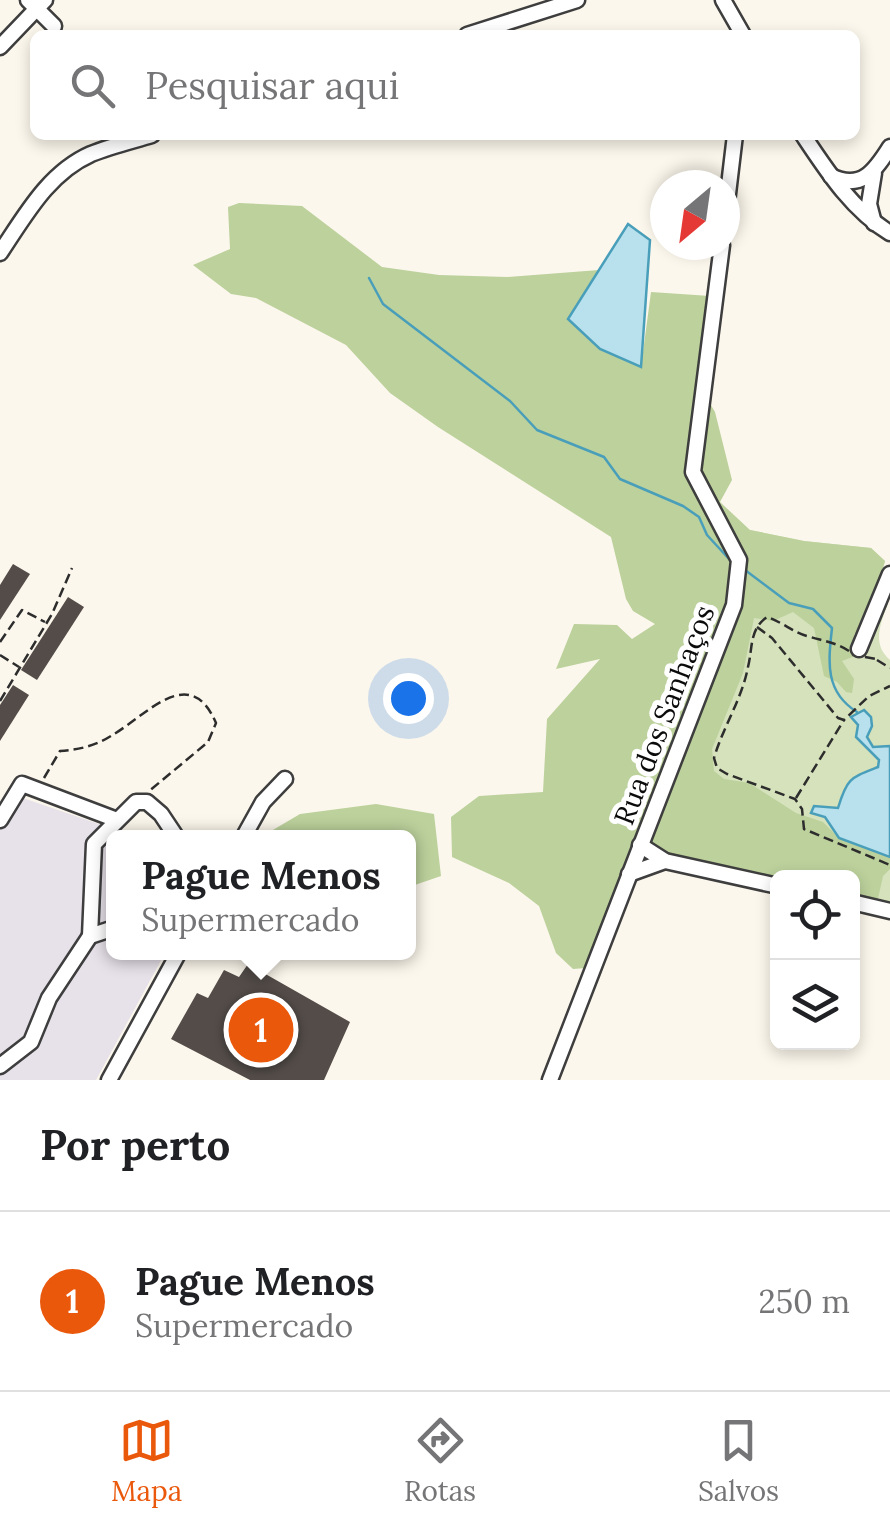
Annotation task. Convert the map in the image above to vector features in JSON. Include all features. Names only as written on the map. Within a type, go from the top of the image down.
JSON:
[{"type":"street","points":[[483,30],[577,0]]},
{"type":"street","points":[[723,0],[740,30]]},
{"type":"street","points":[[0,47],[36,3],[54,26]]},
{"type":"street","points":[[0,253],[60,173],[89,155],[136,140]]},
{"type":"street","points":[[730,170],[733,140]]},
{"type":"street","points":[[806,140],[830,176],[874,224],[890,234]]},
{"type":"street","points":[[874,224],[869,204],[874,173],[890,147]]},
{"type":"street","points":[[830,176],[854,182],[874,173]]},
{"type":"street","name":"Rua dos Sanhaços","points":[[550,1080],[734,605],[739,560],[692,472],[720,260]]},
{"type":"street","points":[[859,649],[890,574]]},
{"type":"street","points":[[248,830],[264,802],[285,779]]},
{"type":"street","points":[[0,820],[22,784],[117,820]]},
{"type":"street","points":[[107,830],[136,802],[146,802],[172,830]]},
{"type":"street","points":[[0,1066],[31,1042],[50,998],[90,936],[94,844],[106,831]]},
{"type":"street","points":[[640,846],[665,860],[770,884]]},
{"type":"street","points":[[629,874],[665,860]]},
{"type":"street","points":[[860,904],[890,910]]},
{"type":"street","points":[[90,936],[106,931]]},
{"type":"street","points":[[110,1080],[174,960]]},
{"type":"path","points":[[0,701],[47,623],[72,568]]},
{"type":"path","points":[[0,642],[22,610],[47,623]]},
{"type":"path","points":[[836,642],[807,636],[768,617],[756,626],[746,677],[714,758],[717,768],[727,774],[795,800],[802,809],[804,829],[890,865]]},
{"type":"path","points":[[756,626],[772,638],[829,709],[844,720]]},
{"type":"path","points":[[859,649],[890,668]]},
{"type":"path","points":[[0,655],[21,668]]},
{"type":"path","points":[[795,800],[844,720],[869,696],[890,686]]},
{"type":"path","points":[[36,790],[60,751],[80,750],[110,737],[173,695],[190,694],[208,705],[216,724],[208,742],[136,802]]},
{"type":"shaded area","points":[[20,797],[117,830],[106,830],[106,960],[161,960],[96,1080],[0,1080],[0,829]]},
{"type":"green space","points":[[239,203],[302,206],[382,267],[439,275],[507,277],[599,270],[568,319],[641,367],[651,292],[710,296],[699,385],[715,412],[732,480],[720,502],[750,530],[871,548],[885,561],[876,593],[888,603],[881,621],[854,634],[855,656],[842,661],[854,679],[852,693],[824,676],[814,628],[793,612],[773,621],[754,618],[743,673],[712,749],[714,771],[724,779],[749,783],[796,813],[823,822],[839,838],[890,857],[890,869],[883,876],[877,903],[860,899],[860,870],[770,870],[770,877],[670,856],[641,856],[586,968],[573,969],[556,953],[539,906],[509,883],[452,857],[451,817],[479,796],[543,792],[547,719],[600,659],[556,669],[574,624],[617,625],[632,639],[655,624],[633,611],[626,599],[611,537],[390,393],[346,345],[256,298],[231,294],[193,265],[230,249],[228,207]]},
{"type":"green space","points":[[750,530],[871,548],[885,561],[876,593],[888,603],[879,640],[890,660],[890,746],[873,747],[858,725],[856,737],[879,760],[878,767],[850,780],[838,808],[815,806],[812,813],[825,817],[839,838],[890,857],[890,906],[860,899],[860,870],[770,870],[770,877],[670,856],[641,856]]},
{"type":"green space","points":[[376,804],[434,814],[441,876],[416,885],[416,830],[273,830],[300,814]]},
{"type":"water","points":[[628,224],[650,240],[641,367],[600,349],[568,319]]},
{"type":"water","points":[[864,710],[871,717],[867,737],[873,747],[890,746],[890,857],[839,838],[825,817],[811,813],[814,806],[838,808],[851,780],[878,767],[879,760],[856,737],[858,725],[851,717]]},
{"type":"building","points":[[13,564],[30,574],[0,620],[0,585]]},
{"type":"building","points":[[68,597],[84,607],[37,680],[21,670]]},
{"type":"building","points":[[13,685],[29,695],[0,741],[0,705]]},
{"type":"building","points":[[248,964],[350,1022],[324,1080],[250,1080],[171,1039],[197,993],[208,998],[224,970],[239,977]]},
{"type":"waterway","points":[[369,278],[383,304],[510,401],[537,430],[604,457],[620,479],[683,506],[699,517],[707,535],[730,560]]},
{"type":"waterway","points":[[745,570],[789,603],[813,609],[832,628],[831,676],[839,695],[857,712]]},
{"type":"place","name":"Pague Menos","points":[[261,1030]]}]
